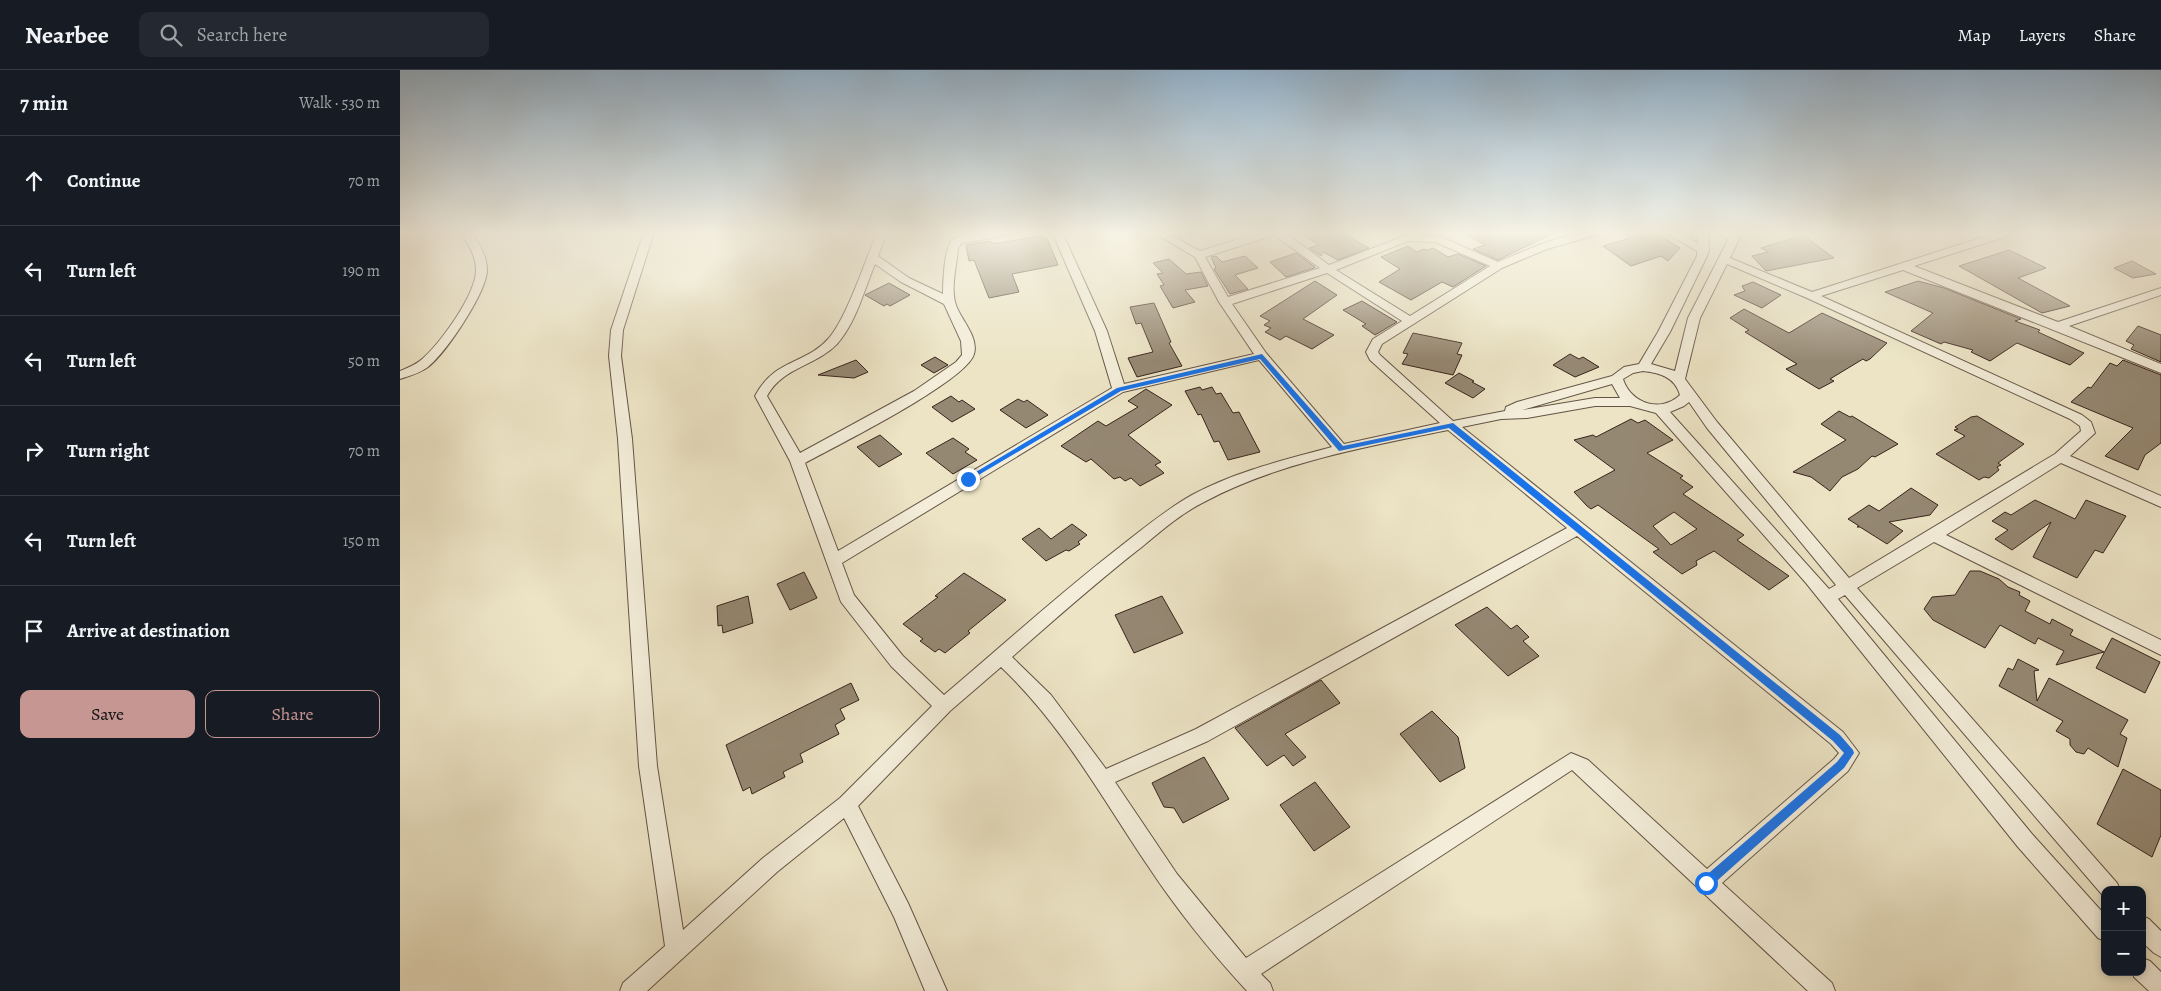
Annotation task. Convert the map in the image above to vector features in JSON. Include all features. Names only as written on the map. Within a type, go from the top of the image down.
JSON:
[{"type":"street","points":[[400,375],[412,371],[434,355],[469,301],[481,275]]},
{"type":"street","points":[[635,275],[617,330],[615,356],[625,439],[648,766],[676,951]]},
{"type":"street","points":[[864,275],[835,339],[821,350],[774,377],[765,386],[761,396],[797,461],[835,560],[836,571],[847,598],[897,661],[944,706]]},
{"type":"street","points":[[898,275],[949,302]]},
{"type":"street","points":[[797,461],[933,385],[965,362],[968,354],[963,328],[949,302],[952,275]]},
{"type":"street","points":[[1075,275],[1102,333],[1115,369],[1119,389]]},
{"type":"street","points":[[1210,275],[1225,302],[1262,356],[1341,449]]},
{"type":"street","points":[[1225,302],[1307,275]]},
{"type":"street","points":[[1339,275],[1411,322]]},
{"type":"street","points":[[1484,275],[1377,342],[1372,352],[1374,357],[1450,425],[1837,738],[1850,753],[1841,765],[1706,883]]},
{"type":"street","points":[[1643,367],[1664,332],[1692,275]]},
{"type":"street","points":[[1617,379],[1617,387],[1623,395],[1633,402],[1646,407],[1660,409],[1673,407],[1682,402],[1687,396],[1682,383],[1694,320],[1704,294],[1715,275]]},
{"type":"street","points":[[1762,275],[2082,420],[2089,429],[2088,433],[2060,457],[1848,588],[1827,598]]},
{"type":"street","points":[[1811,296],[1880,275]]},
{"type":"street","points":[[1927,275],[2058,326],[2161,369]]},
{"type":"street","points":[[2058,326],[2161,291]]},
{"type":"street","points":[[835,560],[1119,389],[1262,356]]},
{"type":"street","points":[[1501,415],[1522,405],[1617,379],[1630,368],[1656,368],[1682,383],[1712,425],[1848,588],[2107,886]]},
{"type":"street","points":[[641,987],[676,951],[770,865],[847,804],[944,706],[1002,658],[1104,568],[1168,518],[1197,499],[1229,482],[1271,468],[1341,449],[1501,415],[1527,414],[1595,402],[1633,402]]},
{"type":"street","points":[[1660,409],[1731,486],[1827,598],[2044,863],[2101,927]]},
{"type":"street","points":[[2060,457],[2161,502]]},
{"type":"street","points":[[1102,779],[1140,764],[1202,735],[1578,529]]},
{"type":"street","points":[[1934,535],[2161,648]]},
{"type":"street","points":[[1002,658],[1044,699],[1076,740],[1170,880],[1244,972],[1262,991]]},
{"type":"street","points":[[1244,972],[1571,761],[1580,766],[1824,991]]},
{"type":"street","points":[[847,804],[901,910],[936,991]]},
{"type":"street","points":[[2146,930],[2161,946]]},
{"type":"street","points":[[2146,973],[2161,987]]},
{"type":"building","points":[[980,275],[1012,275],[1019,292],[989,298]]},
{"type":"building","points":[[1158,275],[1202,275],[1208,286],[1185,290],[1195,302],[1173,308],[1160,286],[1164,285]]},
{"type":"building","points":[[1218,275],[1235,275],[1248,289],[1230,294]]},
{"type":"building","points":[[1390,275],[1472,275],[1453,287],[1442,282],[1411,300],[1379,282]]},
{"type":"building","points":[[1975,275],[2026,275],[2018,278],[2070,306],[2042,313]]},
{"type":"building","points":[[2127,275],[2150,275],[2133,278]]},
{"type":"building","points":[[1315,281],[1337,295],[1303,319],[1334,335],[1312,349],[1286,336],[1280,340],[1265,332],[1271,328],[1264,325],[1270,321],[1260,316]]},
{"type":"building","points":[[1918,281],[1944,288],[2021,319],[2015,321],[2040,330],[2038,332],[2084,353],[2070,365],[2017,343],[1990,361],[1971,352],[1973,350],[1944,342],[1941,344],[1911,331],[1933,313],[1885,292]]},
{"type":"building","points":[[1753,282],[1781,295],[1762,308],[1734,295],[1745,291],[1742,286]]},
{"type":"building","points":[[889,283],[910,295],[890,306],[887,304],[884,306],[865,295]]},
{"type":"building","points":[[1362,301],[1397,322],[1375,335],[1362,326],[1366,324],[1343,310]]},
{"type":"building","points":[[1154,303],[1171,342],[1169,343],[1182,366],[1137,377],[1128,358],[1153,352],[1141,323],[1136,324],[1130,307]]},
{"type":"building","points":[[1744,309],[1789,333],[1822,313],[1887,343],[1870,359],[1866,361],[1863,359],[1830,379],[1834,381],[1819,389],[1786,369],[1797,364],[1745,332],[1749,330],[1730,318]]},
{"type":"building","points":[[2138,326],[2161,335],[2161,362],[2131,349],[2134,345],[2126,341]]},
{"type":"building","points":[[1413,333],[1462,343],[1457,354],[1462,355],[1453,375],[1402,364],[1408,354],[1403,353]]},
{"type":"building","points":[[1570,354],[1579,359],[1583,357],[1599,367],[1575,377],[1553,365]]},
{"type":"building","points":[[935,357],[948,365],[934,373],[921,365]]},
{"type":"building","points":[[856,360],[868,372],[854,378],[818,375]]},
{"type":"building","points":[[2123,360],[2161,375],[2161,443],[2145,455],[2138,470],[2105,456],[2133,428],[2071,402],[2088,387],[2091,388],[2110,363],[2117,366]]},
{"type":"building","points":[[1459,373],[1485,389],[1473,398],[1445,383]]},
{"type":"building","points":[[1200,387],[1202,390],[1212,387],[1216,394],[1221,393],[1233,413],[1239,412],[1260,452],[1228,460],[1219,441],[1214,442],[1201,414],[1198,415],[1185,391]]},
{"type":"building","points":[[1146,389],[1172,405],[1128,435],[1161,462],[1155,465],[1164,473],[1140,486],[1131,478],[1125,481],[1120,477],[1114,479],[1091,459],[1086,462],[1061,446],[1098,421],[1106,426],[1138,407],[1128,401]]},
{"type":"building","points":[[951,396],[959,402],[962,400],[975,409],[952,422],[932,407]]},
{"type":"building","points":[[1018,399],[1024,402],[1027,400],[1048,415],[1026,428],[1000,410]]},
{"type":"building","points":[[1839,411],[1850,417],[1852,416],[1898,444],[1875,457],[1872,456],[1858,469],[1842,477],[1830,491],[1811,477],[1793,472],[1846,440],[1821,424]]},
{"type":"building","points":[[1977,416],[2024,444],[1998,463],[2001,465],[1997,467],[1999,470],[1989,478],[1984,477],[1979,480],[1936,454],[1965,436],[1954,430],[1958,429],[1955,427],[1971,417]]},
{"type":"building","points":[[1631,419],[1638,423],[1645,420],[1673,440],[1647,453],[1683,476],[1680,478],[1693,487],[1683,494],[1744,535],[1737,540],[1789,576],[1769,590],[1714,551],[1696,561],[1697,565],[1682,574],[1653,552],[1659,549],[1598,505],[1591,509],[1574,492],[1615,470],[1574,440],[1593,435],[1596,437]],"holes":[[[1674,512],[1697,529],[1671,545],[1653,526]]]},
{"type":"building","points":[[880,435],[902,454],[879,467],[857,447]]},
{"type":"building","points":[[953,438],[969,449],[965,452],[977,460],[953,474],[926,453]]},
{"type":"building","points":[[1911,488],[1938,505],[1930,515],[1889,522],[1903,531],[1887,544],[1857,527],[1859,526],[1848,519],[1869,505],[1879,511]]},
{"type":"building","points":[[2035,500],[2075,519],[2086,500],[2126,516],[2103,553],[2095,550],[2077,578],[2033,557],[2051,522],[2012,550],[1995,539],[2008,530],[1992,521],[2005,512],[2011,515]]},
{"type":"building","points":[[1072,524],[1087,535],[1078,542],[1080,544],[1069,551],[1066,550],[1046,561],[1022,539],[1039,528],[1051,539]]},
{"type":"building","points":[[1970,571],[1980,571],[1999,579],[2008,587],[2020,592],[2019,595],[2030,601],[2025,611],[2050,624],[2052,619],[2073,630],[2070,635],[2104,652],[2056,665],[2064,651],[2038,638],[2035,644],[2000,625],[1985,648],[1933,620],[1924,609],[1932,597],[1955,595]]},
{"type":"building","points":[[804,572],[817,598],[790,610],[777,584]]},
{"type":"building","points":[[964,573],[1006,600],[968,631],[970,633],[945,653],[939,649],[935,652],[920,641],[923,639],[903,624],[938,597],[935,596]]},
{"type":"building","points":[[748,596],[753,623],[723,633],[722,625],[718,626],[717,606]]},
{"type":"building","points":[[1162,596],[1183,633],[1134,653],[1115,615]]},
{"type":"building","points":[[1487,607],[1511,629],[1517,625],[1529,637],[1523,641],[1539,656],[1508,676],[1455,625]]},
{"type":"building","points":[[2112,638],[2160,662],[2145,693],[2096,668]]},
{"type":"building","points":[[2018,659],[2039,670],[2034,671],[2037,701],[2049,678],[2128,720],[2120,734],[2127,738],[2118,767],[2088,748],[2084,754],[2076,752],[2070,745],[2070,739],[2056,731],[2063,721],[1999,686],[2008,668],[2013,670]]},
{"type":"building","points":[[1321,680],[1340,703],[1285,734],[1306,757],[1293,766],[1284,755],[1267,766],[1235,728]]},
{"type":"building","points":[[851,683],[859,700],[840,709],[845,719],[835,725],[839,734],[800,754],[803,762],[783,772],[785,777],[752,794],[750,787],[743,791],[726,745]]},
{"type":"building","points":[[1432,711],[1458,737],[1465,768],[1440,782],[1400,734]]},
{"type":"building","points":[[1204,757],[1229,799],[1183,823],[1174,808],[1164,807],[1152,783]]},
{"type":"building","points":[[2123,769],[2161,790],[2161,835],[2152,857],[2097,824]]},
{"type":"building","points":[[1315,782],[1350,827],[1314,851],[1280,805]]},
{"type":"route","points":[[968,479],[1119,389],[1262,356],[1341,449],[1450,425],[1837,738],[1850,753],[1841,765],[1706,883]]}]
